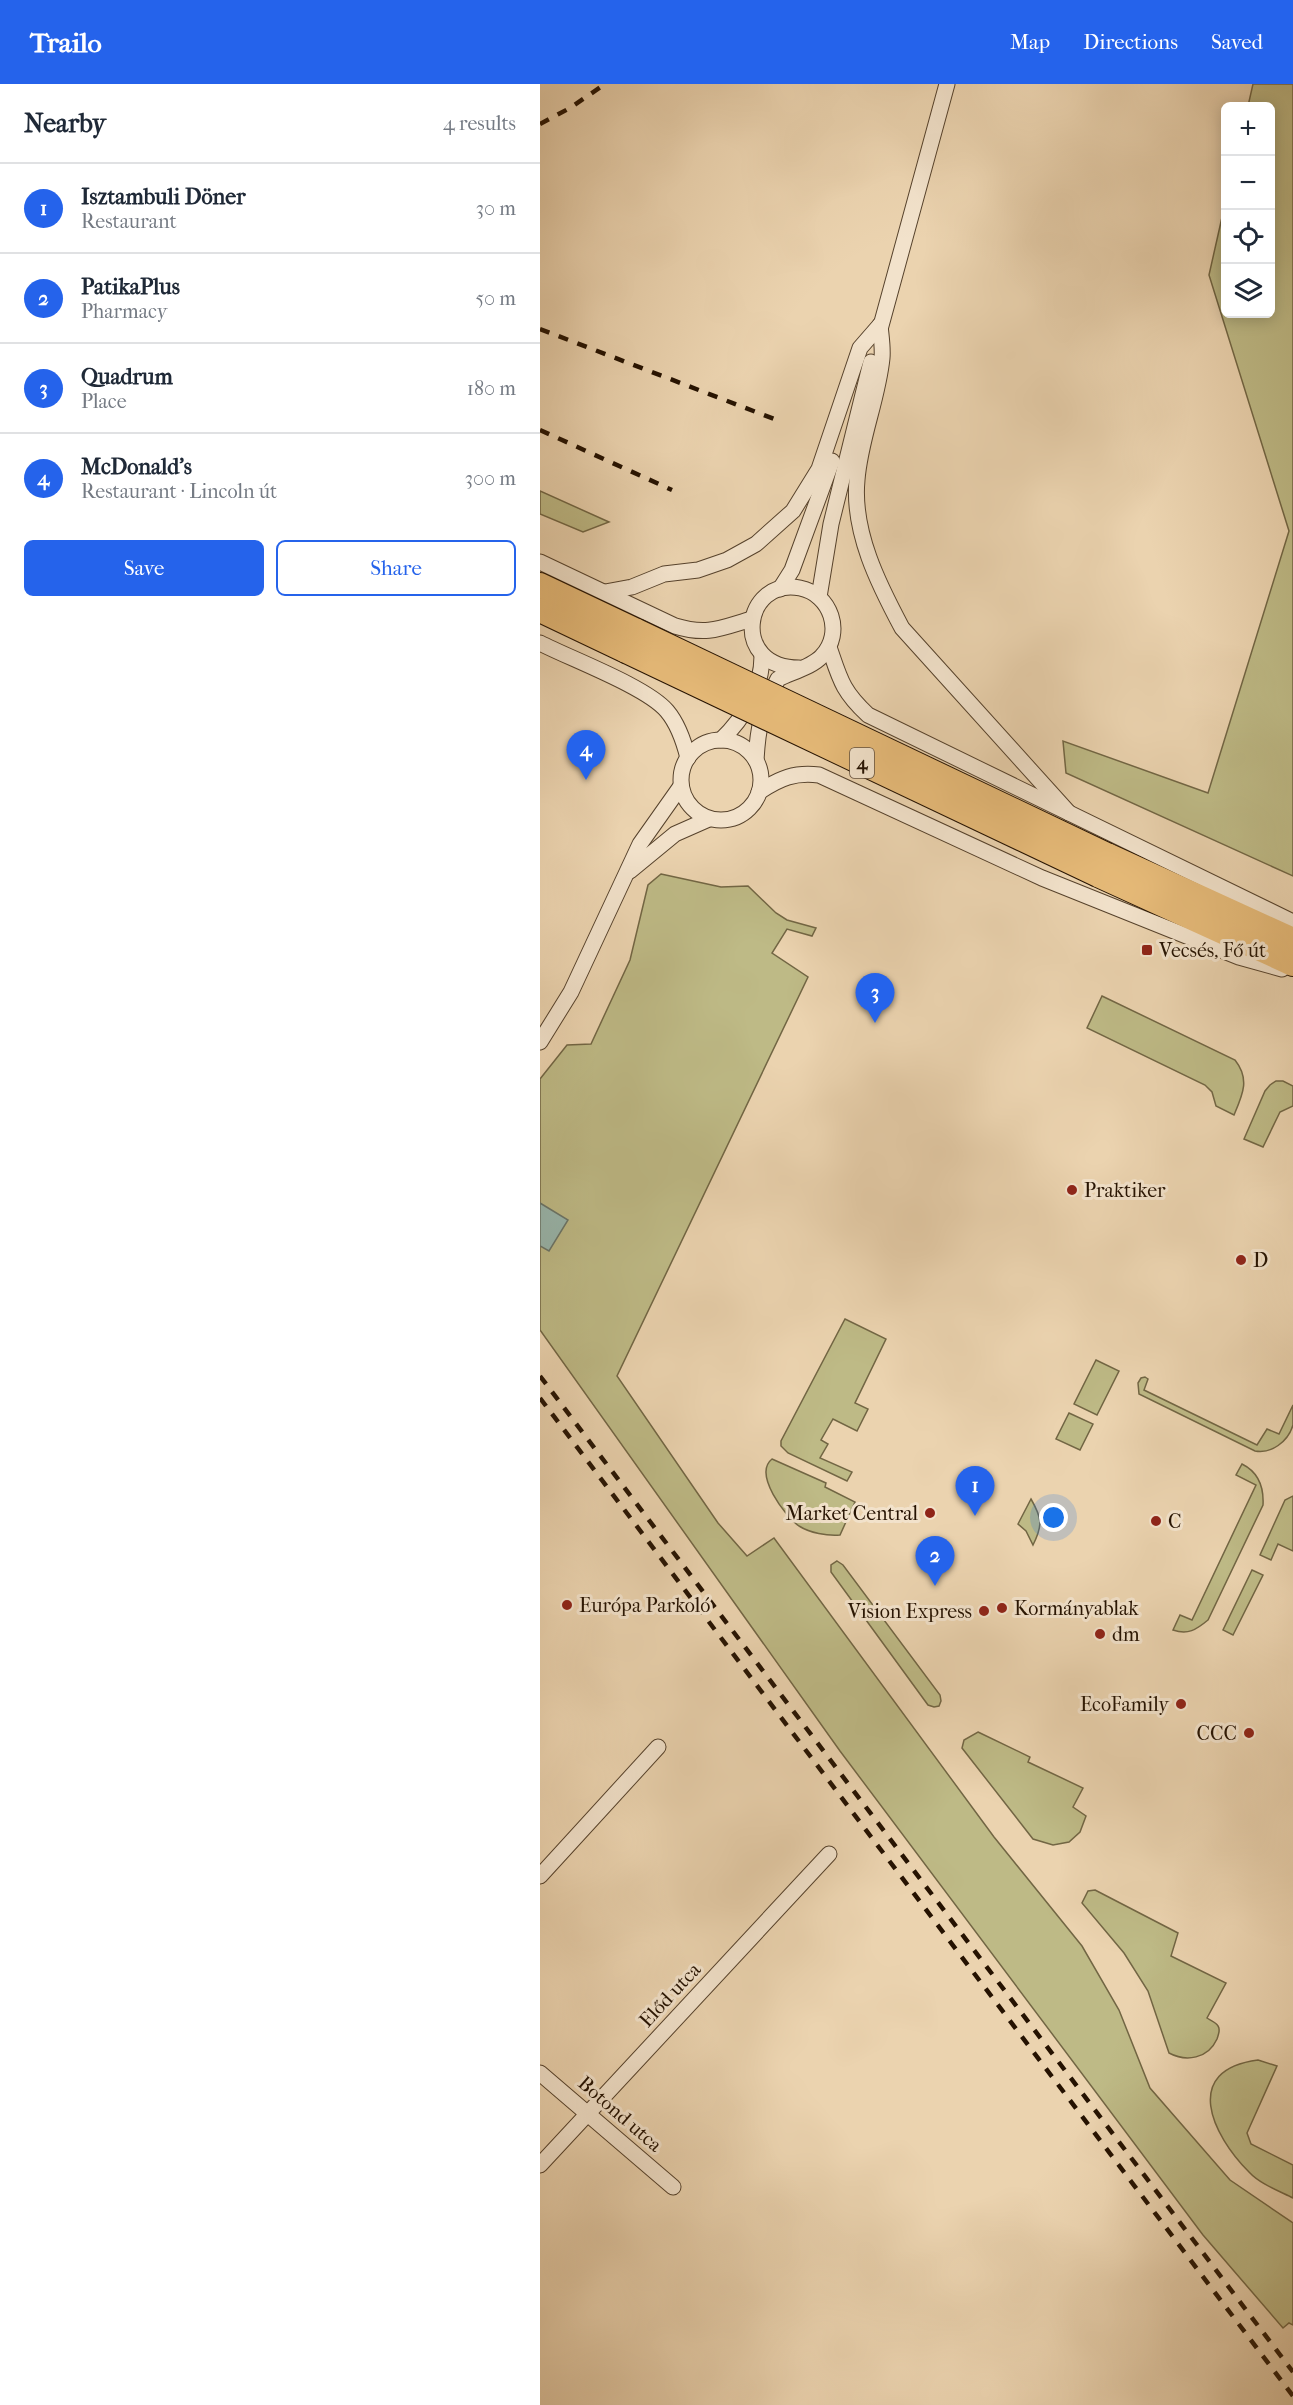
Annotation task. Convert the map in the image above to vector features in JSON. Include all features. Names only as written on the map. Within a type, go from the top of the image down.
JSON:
[{"type":"main road","name":"4","points":[[540,585],[631,641],[1103,865],[1293,964]]},
{"type":"main road","name":"4","points":[[540,610],[631,641]]},
{"type":"main road","name":"4","points":[[1103,865],[1293,940]]},
{"type":"street","points":[[819,597],[831,524],[880,326],[947,84]]},
{"type":"street","points":[[799,668],[786,668],[773,664],[762,656],[753,639],[752,619],[762,601],[780,589],[792,570],[880,326]]},
{"type":"street","points":[[605,592],[632,586],[664,574],[698,570],[727,560],[756,544],[794,511],[819,468],[860,348],[880,326]]},
{"type":"street","points":[[880,326],[882,357],[856,481],[859,516],[867,551],[885,596],[902,628],[1069,813]]},
{"type":"street","points":[[540,562],[675,626],[692,631],[706,632],[752,619]]},
{"type":"street","points":[[628,873],[675,834],[709,819],[733,819],[746,812],[755,801],[761,781],[756,760],[758,729],[763,709],[778,679],[821,657],[829,647],[833,634],[833,620],[828,607],[819,597],[807,590],[794,587],[780,589]]},
{"type":"street","points":[[540,643],[648,695],[667,711],[680,735],[687,758]]},
{"type":"street","points":[[829,647],[842,685],[852,700],[868,715],[1293,922]]},
{"type":"street","points":[[709,819],[696,812],[686,800],[681,786],[681,776],[687,758],[702,746],[721,740],[733,729],[750,702],[762,675],[762,656]]},
{"type":"street","points":[[721,740],[741,746],[756,760]]},
{"type":"street","points":[[759,792],[791,775],[819,775],[1042,878],[1239,957],[1293,972]]},
{"type":"street","points":[[540,1042],[572,992],[640,844],[681,786]]},
{"type":"street","points":[[540,1876],[658,1747]]},
{"type":"street","name":"Előd utca","points":[[540,2165],[829,1854]]},
{"type":"street","name":"Botond utca","points":[[540,2073],[673,2187]]},
{"type":"shaded area","points":[[1253,84],[1293,84],[1293,876],[1066,773],[1063,741],[1208,793],[1289,531],[1222,318],[1275,318],[1275,102],[1249,102]]},
{"type":"shaded area","points":[[1221,222],[1221,313],[1209,275]]},
{"type":"shaded area","points":[[540,491],[609,522],[583,532],[540,514]]},
{"type":"shaded area","points":[[661,874],[721,887],[748,886],[776,913],[787,920],[816,928],[812,936],[787,929],[772,953],[808,977],[617,1376],[718,1523],[747,1556],[774,1538],[994,1837],[1082,1946],[1119,2010],[1150,2088],[1230,2180],[1293,2223],[1293,2325],[1289,2323],[1283,2328],[1203,2235],[840,1751],[540,1330],[540,1079],[567,1045],[591,1044],[630,960],[648,885]]},
{"type":"shaded area","points":[[1102,996],[1235,1060],[1244,1080],[1234,1115],[1216,1106],[1212,1092],[1205,1085],[1087,1028]]},
{"type":"shaded area","points":[[1276,1081],[1283,1081],[1293,1086],[1293,1106],[1280,1112],[1263,1147],[1244,1139],[1265,1091]]},
{"type":"shaded area","points":[[845,1319],[886,1339],[855,1403],[868,1409],[857,1431],[833,1419],[821,1440],[828,1444],[820,1458],[852,1472],[847,1481],[788,1453],[781,1446],[781,1441]]},
{"type":"shaded area","points":[[1096,1360],[1119,1371],[1097,1415],[1074,1404]]},
{"type":"shaded area","points":[[1141,1378],[1148,1379],[1144,1390],[1257,1445],[1267,1429],[1279,1434],[1293,1405],[1291,1431],[1273,1449],[1255,1451],[1139,1394],[1138,1383]]},
{"type":"shaded area","points":[[1069,1413],[1093,1424],[1080,1450],[1056,1439]]},
{"type":"shaded area","points":[[772,1459],[826,1483],[825,1487],[855,1502],[840,1535],[808,1530],[793,1521],[779,1504],[769,1484],[766,1474],[767,1466]]},
{"type":"shaded area","points":[[1242,1464],[1252,1471],[1259,1481],[1263,1505],[1208,1620],[1192,1631],[1173,1630],[1180,1615],[1192,1620],[1256,1485],[1236,1475]]},
{"type":"shaded area","points":[[1293,1496],[1293,1551],[1278,1544],[1271,1560],[1260,1555],[1285,1500]]},
{"type":"shaded area","points":[[1031,1499],[1040,1522],[1033,1545],[1026,1531],[1018,1524]]},
{"type":"shaded area","points":[[837,1561],[843,1565],[940,1695],[939,1706],[928,1705],[831,1572],[831,1565]]},
{"type":"shaded area","points":[[1252,1570],[1263,1575],[1233,1635],[1223,1630]]},
{"type":"shaded area","points":[[978,1732],[1030,1757],[1028,1762],[1083,1788],[1073,1807],[1086,1816],[1080,1832],[1069,1842],[1053,1845],[1033,1839],[962,1748],[964,1740]]},
{"type":"shaded area","points":[[1095,1890],[1178,1933],[1171,1956],[1226,1983],[1207,2018],[1219,2029],[1217,2039],[1208,2051],[1189,2058],[1169,2053],[1148,1991],[1124,1953],[1082,1903],[1088,1891]]},
{"type":"shaded area","points":[[1258,2060],[1277,2066],[1247,2133],[1251,2144],[1293,2165],[1293,2198],[1253,2176],[1236,2157],[1215,2123],[1211,2106],[1212,2090],[1219,2077],[1234,2066]]},
{"type":"water","points":[[540,1203],[568,1220],[549,1251],[540,1246]]},
{"type":"railway","points":[[540,124],[570,108],[605,84]]},
{"type":"railway","points":[[540,329],[782,422]]},
{"type":"railway","points":[[540,430],[672,490]]},
{"type":"railway","points":[[540,1376],[1293,2372]]},
{"type":"railway","points":[[540,1398],[1293,2396]]},
{"type":"place","name":"McDonald's","points":[[586,780]]},
{"type":"place","name":"Vecsés, Fő út","points":[[1147,950]]},
{"type":"place","name":"Quadrum","points":[[875,1023]]},
{"type":"place","name":"Praktiker","points":[[1072,1190]]},
{"type":"place","name":"D","points":[[1241,1260]]},
{"type":"place","name":"Market Central","points":[[930,1513]]},
{"type":"place","name":"Isztambuli Döner","points":[[975,1516]]},
{"type":"place","name":"C","points":[[1156,1521]]},
{"type":"place","name":"PatikaPlus","points":[[935,1586]]},
{"type":"place","name":"Európa Parkoló","points":[[567,1605]]},
{"type":"place","name":"Kormányablak","points":[[1002,1608]]},
{"type":"place","name":"Vision Express","points":[[984,1611]]},
{"type":"place","name":"dm","points":[[1100,1634]]},
{"type":"place","name":"EcoFamily","points":[[1181,1704]]},
{"type":"place","name":"CCC","points":[[1249,1733]]}]
